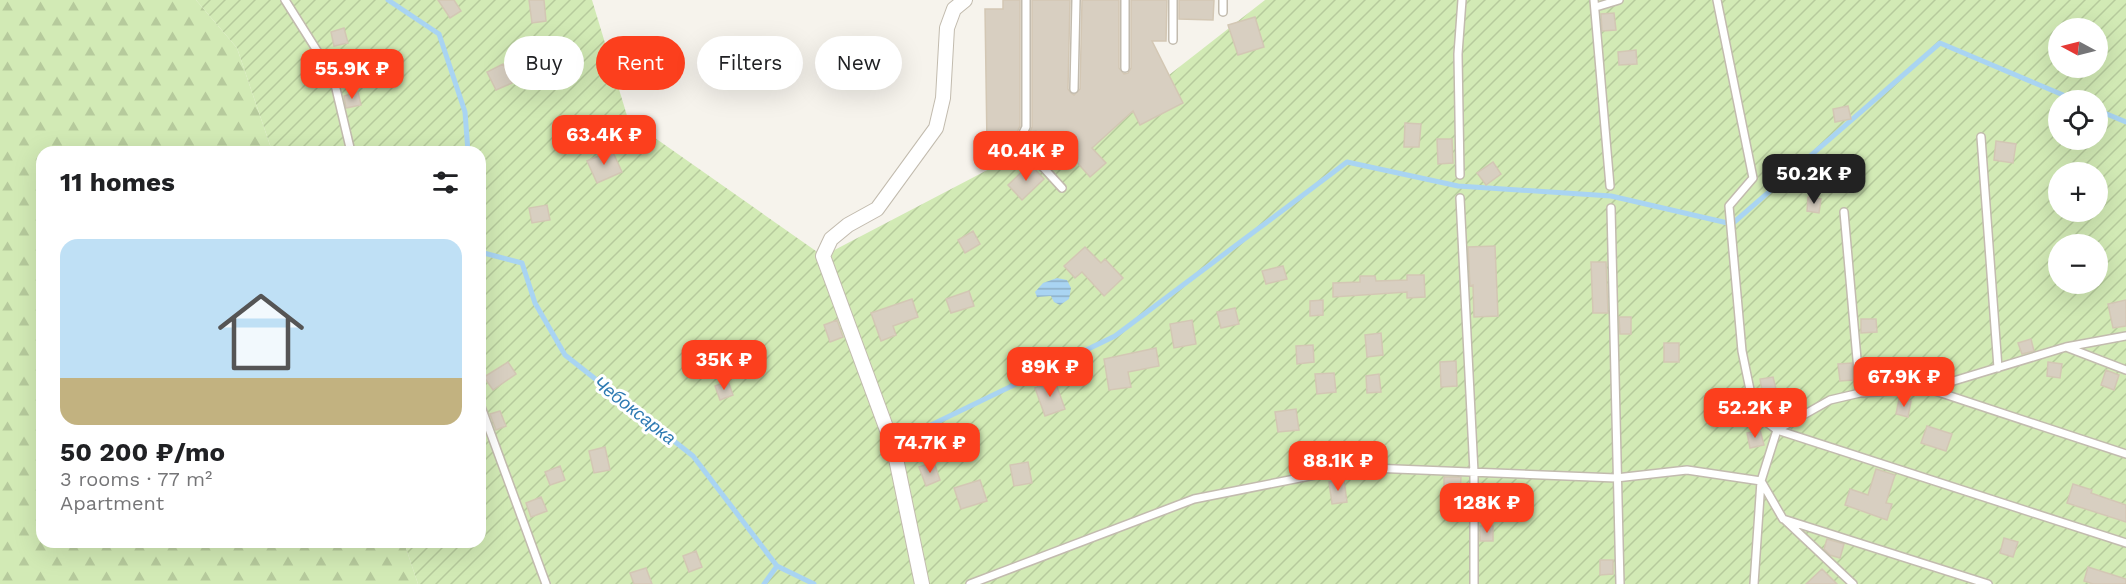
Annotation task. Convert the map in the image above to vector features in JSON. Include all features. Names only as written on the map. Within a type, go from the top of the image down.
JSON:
[{"type":"street","points":[[922,584],[894,449],[823,256],[831,239],[848,225],[877,209],[936,128],[943,98],[947,28],[954,9],[965,0]]},
{"type":"lane","points":[[285,0],[333,76],[350,146]]},
{"type":"lane","points":[[1026,0],[1026,127],[1020,141],[1062,188]]},
{"type":"lane","points":[[1074,89],[1076,0]]},
{"type":"lane","points":[[1125,0],[1125,68]]},
{"type":"lane","points":[[1173,0],[1173,40]]},
{"type":"lane","points":[[1222,12],[1223,0]]},
{"type":"lane","points":[[1460,175],[1458,54],[1462,0]]},
{"type":"lane","points":[[1610,186],[1595,3],[1619,0]]},
{"type":"lane","points":[[1717,0],[1753,178],[1729,207],[1742,351],[1755,414],[1777,430],[2126,543]]},
{"type":"lane","points":[[1981,136],[1998,368]]},
{"type":"lane","points":[[1461,198],[1474,472],[1474,584]]},
{"type":"lane","points":[[1611,208],[1620,584]]},
{"type":"lane","points":[[1844,212],[1860,393]]},
{"type":"lane","points":[[1754,584],[1761,481],[1777,430],[1830,400],[1860,393],[1927,389],[2066,347],[2126,336]]},
{"type":"lane","points":[[2066,347],[2126,370]]},
{"type":"lane","points":[[1927,389],[2126,454]]},
{"type":"lane","points":[[486,420],[546,584]]},
{"type":"lane","points":[[970,584],[1194,499],[1315,475],[1371,468],[1616,478],[1687,470],[1761,481]]},
{"type":"lane","points":[[1761,481],[1783,519],[1853,584]]},
{"type":"lane","points":[[1783,519],[1988,584]]},
{"type":"green space","points":[[0,0],[196,0],[237,48],[270,146],[36,146],[36,548],[406,548],[418,584],[0,584]]},
{"type":"green space","points":[[196,0],[592,0],[603,36],[596,36],[596,90],[619,90],[628,119],[823,256],[1169,75],[1265,0],[2126,0],[2126,584],[418,584],[406,548],[486,548],[486,146],[270,146],[237,48]]},
{"type":"water","points":[[1057,278],[1067,280],[1071,288],[1069,299],[1060,305],[1054,302],[1051,296],[1037,297],[1035,292],[1043,283]]},
{"type":"building","points":[[438,0],[454,0],[461,11],[450,18]]},
{"type":"building","points":[[529,0],[544,0],[546,21],[532,23]]},
{"type":"building","points":[[1003,0],[1020,0],[1020,126],[1017,132],[1004,132],[1004,144],[987,145],[985,9],[1003,9]]},
{"type":"building","points":[[1032,0],[1070,0],[1068,89],[1074,95],[1080,89],[1082,0],[1119,0],[1119,68],[1124,74],[1128,73],[1131,68],[1131,0],[1167,0],[1166,41],[1152,41],[1183,103],[1140,125],[1133,111],[1092,148],[1106,163],[1090,177],[1074,159],[1067,165],[1036,131],[1030,132],[1032,127]]},
{"type":"building","points":[[1179,0],[1214,0],[1213,20],[1179,19]]},
{"type":"building","points":[[1614,13],[1616,30],[1602,31],[1601,14]]},
{"type":"building","points":[[1255,17],[1264,47],[1238,55],[1228,25]]},
{"type":"building","points":[[344,28],[348,43],[334,46],[331,32]]},
{"type":"building","points":[[1636,50],[1637,64],[1619,65],[1618,52]]},
{"type":"building","points":[[343,55],[350,67],[338,74],[331,63]]},
{"type":"building","points":[[503,64],[504,86],[496,90],[487,72]]},
{"type":"building","points":[[358,92],[361,105],[346,108],[344,96]]},
{"type":"building","points":[[1848,106],[1851,119],[1835,122],[1833,109]]},
{"type":"building","points":[[1405,123],[1421,124],[1419,147],[1404,147]]},
{"type":"building","points":[[1437,139],[1452,139],[1453,163],[1438,164]]},
{"type":"building","points":[[1996,141],[2016,144],[2013,163],[1994,160]]},
{"type":"building","points":[[612,150],[622,172],[597,183],[587,161]]},
{"type":"building","points":[[1493,162],[1501,174],[1486,185],[1477,173]]},
{"type":"building","points":[[1030,164],[1044,179],[1022,200],[1008,185]]},
{"type":"building","points":[[1808,197],[1821,199],[1819,213],[1807,211]]},
{"type":"building","points":[[547,205],[550,220],[532,223],[529,208]]},
{"type":"building","points":[[973,231],[980,244],[965,253],[958,240]]},
{"type":"building","points":[[1495,246],[1498,316],[1474,317],[1468,247]]},
{"type":"building","points":[[1085,247],[1101,263],[1105,259],[1123,278],[1104,296],[1082,272],[1075,278],[1064,266]]},
{"type":"building","points":[[1591,262],[1606,262],[1608,313],[1593,313]]},
{"type":"building","points":[[1283,266],[1287,279],[1266,284],[1262,271]]},
{"type":"building","points":[[1407,275],[1424,275],[1425,297],[1407,298],[1407,292],[1333,297],[1333,283],[1360,282],[1360,276],[1375,276],[1376,281],[1407,280]]},
{"type":"building","points":[[969,291],[974,306],[951,313],[946,299]]},
{"type":"building","points":[[912,299],[918,317],[893,326],[896,335],[881,341],[871,313]]},
{"type":"building","points":[[1323,300],[1323,315],[1310,316],[1310,301]]},
{"type":"building","points":[[2126,300],[2126,326],[2113,328],[2108,304]]},
{"type":"building","points":[[1235,308],[1239,324],[1221,328],[1217,312]]},
{"type":"building","points":[[1619,317],[1631,317],[1631,334],[1620,334]]},
{"type":"building","points":[[1861,319],[1876,319],[1877,332],[1861,333]]},
{"type":"building","points":[[837,320],[843,337],[830,342],[824,325]]},
{"type":"building","points":[[1192,320],[1196,344],[1174,348],[1170,324]]},
{"type":"building","points":[[1381,333],[1383,355],[1367,357],[1365,335]]},
{"type":"building","points":[[2031,339],[2034,351],[2022,354],[2018,343]]},
{"type":"building","points":[[1664,343],[1679,343],[1679,362],[1664,362]]},
{"type":"building","points":[[1313,345],[1314,362],[1297,364],[1296,346]]},
{"type":"building","points":[[1156,348],[1159,366],[1128,372],[1131,387],[1109,390],[1104,359]]},
{"type":"building","points":[[1456,361],[1457,386],[1441,387],[1440,362]]},
{"type":"building","points":[[508,362],[516,374],[493,390],[486,380],[486,376]]},
{"type":"building","points":[[2048,362],[2062,364],[2060,378],[2047,376]]},
{"type":"building","points":[[1852,363],[1853,380],[1840,381],[1838,364]]},
{"type":"building","points":[[2106,370],[2119,375],[2114,390],[2101,385]]},
{"type":"building","points":[[1334,373],[1336,392],[1317,394],[1315,374]]},
{"type":"building","points":[[1379,374],[1381,392],[1367,393],[1366,376]]},
{"type":"building","points":[[1773,377],[1777,393],[1763,396],[1760,379]]},
{"type":"building","points":[[728,381],[733,395],[720,400],[715,386]]},
{"type":"building","points":[[1055,381],[1065,409],[1045,416],[1035,388]]},
{"type":"building","points":[[1796,391],[1800,407],[1778,412],[1774,397]]},
{"type":"building","points":[[1899,399],[1911,401],[1908,417],[1896,414]]},
{"type":"building","points":[[1296,409],[1299,430],[1278,432],[1275,412]]},
{"type":"building","points":[[500,411],[506,426],[496,430],[490,414]]},
{"type":"building","points":[[1927,426],[1952,434],[1946,451],[1921,443]]},
{"type":"building","points":[[1760,430],[1764,445],[1750,448],[1747,433]]},
{"type":"building","points":[[605,447],[610,470],[594,473],[589,451]]},
{"type":"building","points":[[934,462],[940,480],[926,486],[919,467]]},
{"type":"building","points":[[1028,462],[1032,483],[1014,486],[1010,465]]},
{"type":"building","points":[[560,466],[565,480],[550,485],[545,472]]},
{"type":"building","points":[[1876,469],[1895,475],[1886,503],[1892,504],[1887,520],[1845,505],[1850,489],[1868,495]]},
{"type":"building","points":[[1444,477],[1461,477],[1460,493],[1444,492]]},
{"type":"building","points":[[980,480],[987,501],[961,509],[954,488]]},
{"type":"building","points":[[1344,480],[1347,502],[1332,504],[1329,482]]},
{"type":"building","points":[[2073,484],[2126,505],[2126,522],[2067,503]]},
{"type":"building","points":[[541,497],[547,511],[531,517],[526,503]]},
{"type":"building","points":[[1480,526],[1493,526],[1493,541],[1480,541]]},
{"type":"building","points":[[2004,538],[2018,542],[2013,557],[2000,553]]},
{"type":"building","points":[[1827,539],[1844,544],[1840,558],[1830,555],[1824,549]]},
{"type":"building","points":[[696,551],[702,567],[689,572],[683,556]]},
{"type":"building","points":[[1600,560],[1613,560],[1613,574],[1600,575]]},
{"type":"building","points":[[2088,567],[2126,579],[2126,584],[2093,584],[2084,581]]},
{"type":"building","points":[[646,568],[652,584],[634,584],[630,573]]},
{"type":"building","points":[[1822,569],[1837,584],[1806,584]]},
{"type":"waterway","name":"Чебоксарка","points":[[388,0],[439,34],[465,112],[468,146]]},
{"type":"waterway","points":[[931,425],[1115,336],[1347,162],[1458,186],[1611,196],[1732,224],[1940,43],[2051,90]]},
{"type":"waterway","points":[[2108,115],[2126,122]]},
{"type":"waterway","name":"Чебоксарка","points":[[486,254],[522,263],[535,303],[565,355],[693,456],[777,566],[764,584]]},
{"type":"waterway","points":[[777,566],[814,584]]}]
